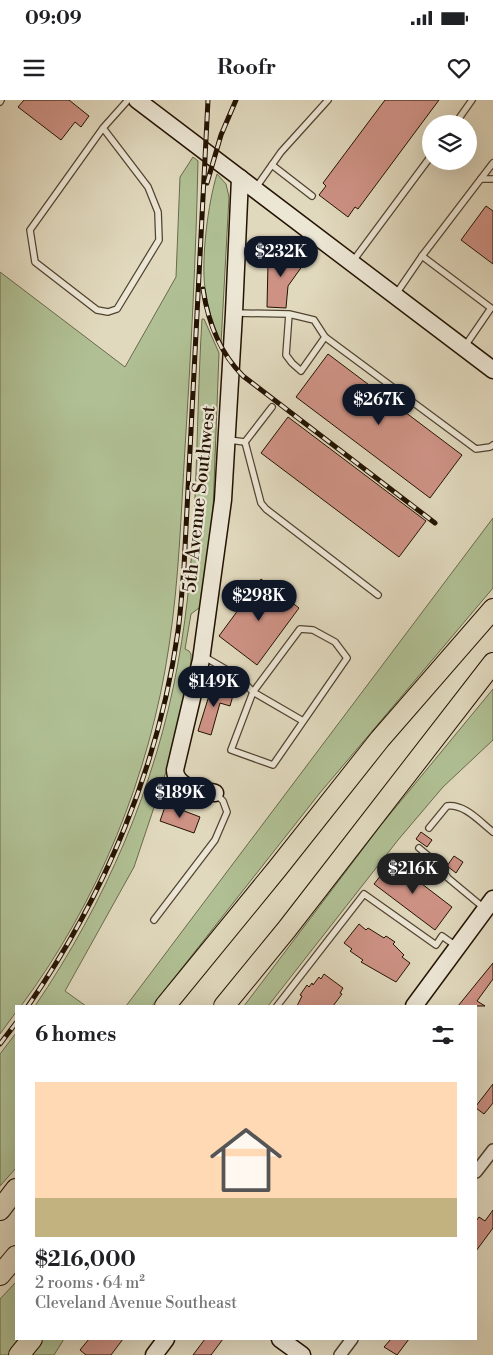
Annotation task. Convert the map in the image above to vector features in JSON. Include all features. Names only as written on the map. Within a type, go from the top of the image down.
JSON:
[{"type":"highway","points":[[166,1005],[380,739],[493,609]]},
{"type":"highway","points":[[225,1005],[287,929],[493,662]]},
{"type":"highway","points":[[0,1204],[15,1188]]},
{"type":"highway","points":[[0,1210],[15,1188]]},
{"type":"highway","points":[[0,1275],[15,1257]]},
{"type":"highway","points":[[19,1355],[31,1340]]},
{"type":"street","points":[[137,100],[493,370]]},
{"type":"street","name":"5th Avenue Southwest","points":[[216,793],[179,782],[176,775],[201,655],[223,500],[240,178]]},
{"type":"street","points":[[415,1005],[490,904]]},
{"type":"street","points":[[477,1171],[493,1150]]},
{"type":"street","points":[[154,1355],[165,1340]]},
{"type":"street","points":[[281,1340],[302,1355]]},
{"type":"street","points":[[340,1355],[351,1340]]},
{"type":"lane","points":[[103,128],[148,187],[158,212],[159,240],[117,308],[108,312],[97,310],[35,262],[30,230],[103,128],[128,100]]},
{"type":"lane","points":[[254,189],[281,152],[328,100]]},
{"type":"lane","points":[[461,115],[472,100]]},
{"type":"lane","points":[[395,296],[422,256],[493,163]]},
{"type":"lane","points":[[272,165],[312,196]]},
{"type":"lane","points":[[352,263],[422,168]]},
{"type":"lane","points":[[481,179],[493,180]]},
{"type":"lane","points":[[422,256],[491,308],[464,348]]},
{"type":"lane","points":[[234,313],[289,314],[314,320],[325,337],[476,449],[493,445]]},
{"type":"lane","points":[[289,314],[286,355],[301,371],[325,337]]},
{"type":"lane","points":[[245,442],[272,406]]},
{"type":"lane","points":[[227,440],[245,442]]},
{"type":"lane","points":[[245,442],[261,503],[266,509],[378,595]]},
{"type":"lane","points":[[300,629],[313,630],[335,642],[347,658],[273,765],[231,750],[253,692],[300,629]]},
{"type":"lane","points":[[201,655],[240,677],[253,692],[303,721]]},
{"type":"lane","points":[[154,920],[215,840],[227,812],[224,801],[216,793]]},
{"type":"lane","points":[[429,828],[440,812],[447,806],[455,805],[463,808],[493,832]]},
{"type":"lane","points":[[419,848],[437,863],[448,878],[490,904]]},
{"type":"lane","points":[[278,1005],[364,894],[436,945],[442,936],[458,947]]},
{"type":"green space","points":[[193,157],[198,161],[181,522],[169,646],[160,694],[149,742],[134,789],[117,835],[97,880],[49,966],[22,1005],[15,1005],[15,1013],[0,1034],[0,272],[125,367],[176,277],[180,177]]},
{"type":"green space","points":[[217,174],[226,184],[229,197],[221,344],[209,310],[204,276],[206,231]]},
{"type":"green space","points":[[202,319],[204,319],[219,353],[213,511],[204,601],[191,614],[185,649],[191,654],[191,675],[179,733],[134,867],[65,991],[85,1005],[36,1005],[84,926],[105,885],[142,798],[168,709],[178,663],[190,578]]},
{"type":"green space","points":[[493,518],[493,588],[319,794],[153,1005],[127,1005]]},
{"type":"green space","points":[[493,689],[493,740],[443,787],[398,840],[269,1005],[245,1005],[381,825]]},
{"type":"green space","points":[[15,1034],[15,1169],[0,1186],[0,1054]]},
{"type":"green space","points":[[15,1283],[15,1340],[20,1340],[8,1355],[0,1355],[0,1299]]},
{"type":"green space","points":[[39,1340],[63,1340],[54,1355],[29,1355]]},
{"type":"building","points":[[24,100],[69,100],[89,116],[81,127],[75,122],[61,140],[18,107]]},
{"type":"building","points":[[385,100],[439,100],[428,115],[422,115],[422,123],[358,209],[355,207],[348,217],[319,195],[326,186],[323,183]]},
{"type":"building","points":[[486,206],[493,211],[493,264],[461,240]]},
{"type":"building","points":[[280,248],[303,265],[288,286],[286,308],[267,307],[268,263]]},
{"type":"building","points":[[328,354],[462,455],[430,498],[296,397]]},
{"type":"building","points":[[288,417],[426,521],[399,557],[261,453]]},
{"type":"building","points":[[261,579],[299,608],[257,665],[219,636]]},
{"type":"building","points":[[212,686],[234,692],[230,706],[220,703],[211,735],[198,731]]},
{"type":"building","points":[[166,804],[200,817],[194,833],[160,821]]},
{"type":"building","points":[[421,832],[432,840],[427,847],[416,839]]},
{"type":"building","points":[[454,856],[463,862],[456,873],[447,866]]},
{"type":"building","points":[[392,861],[452,907],[435,930],[374,884]]},
{"type":"building","points":[[359,924],[366,930],[368,928],[384,938],[386,936],[395,942],[393,944],[404,955],[402,957],[410,963],[396,982],[361,962],[363,960],[350,951],[352,949],[344,943]]},
{"type":"building","points":[[493,963],[493,979],[477,1001],[485,1006],[459,1005]]},
{"type":"building","points":[[324,974],[343,988],[340,993],[342,994],[334,1005],[298,1005],[302,996],[300,995],[307,985],[309,987],[312,983],[313,985],[319,977],[321,979]]},
{"type":"building","points":[[493,1084],[493,1103],[484,1114],[477,1109],[477,1105]]},
{"type":"building","points":[[493,1210],[493,1228],[477,1250],[477,1220],[479,1217],[485,1221]]},
{"type":"building","points":[[88,1340],[122,1340],[111,1355],[86,1355],[80,1350]]},
{"type":"building","points":[[204,1340],[222,1340],[211,1355],[193,1355]]},
{"type":"building","points":[[390,1340],[408,1340],[397,1355],[384,1347]]},
{"type":"railway","points":[[29,1005],[56,964],[81,920],[125,828],[157,731],[169,681],[179,623],[184,567],[208,100]]},
{"type":"railway","points":[[207,183],[221,135],[236,100]]},
{"type":"railway","points":[[203,289],[208,313],[221,347],[243,376],[435,523]]},
{"type":"railway","points":[[0,1044],[15,1024]]}]
